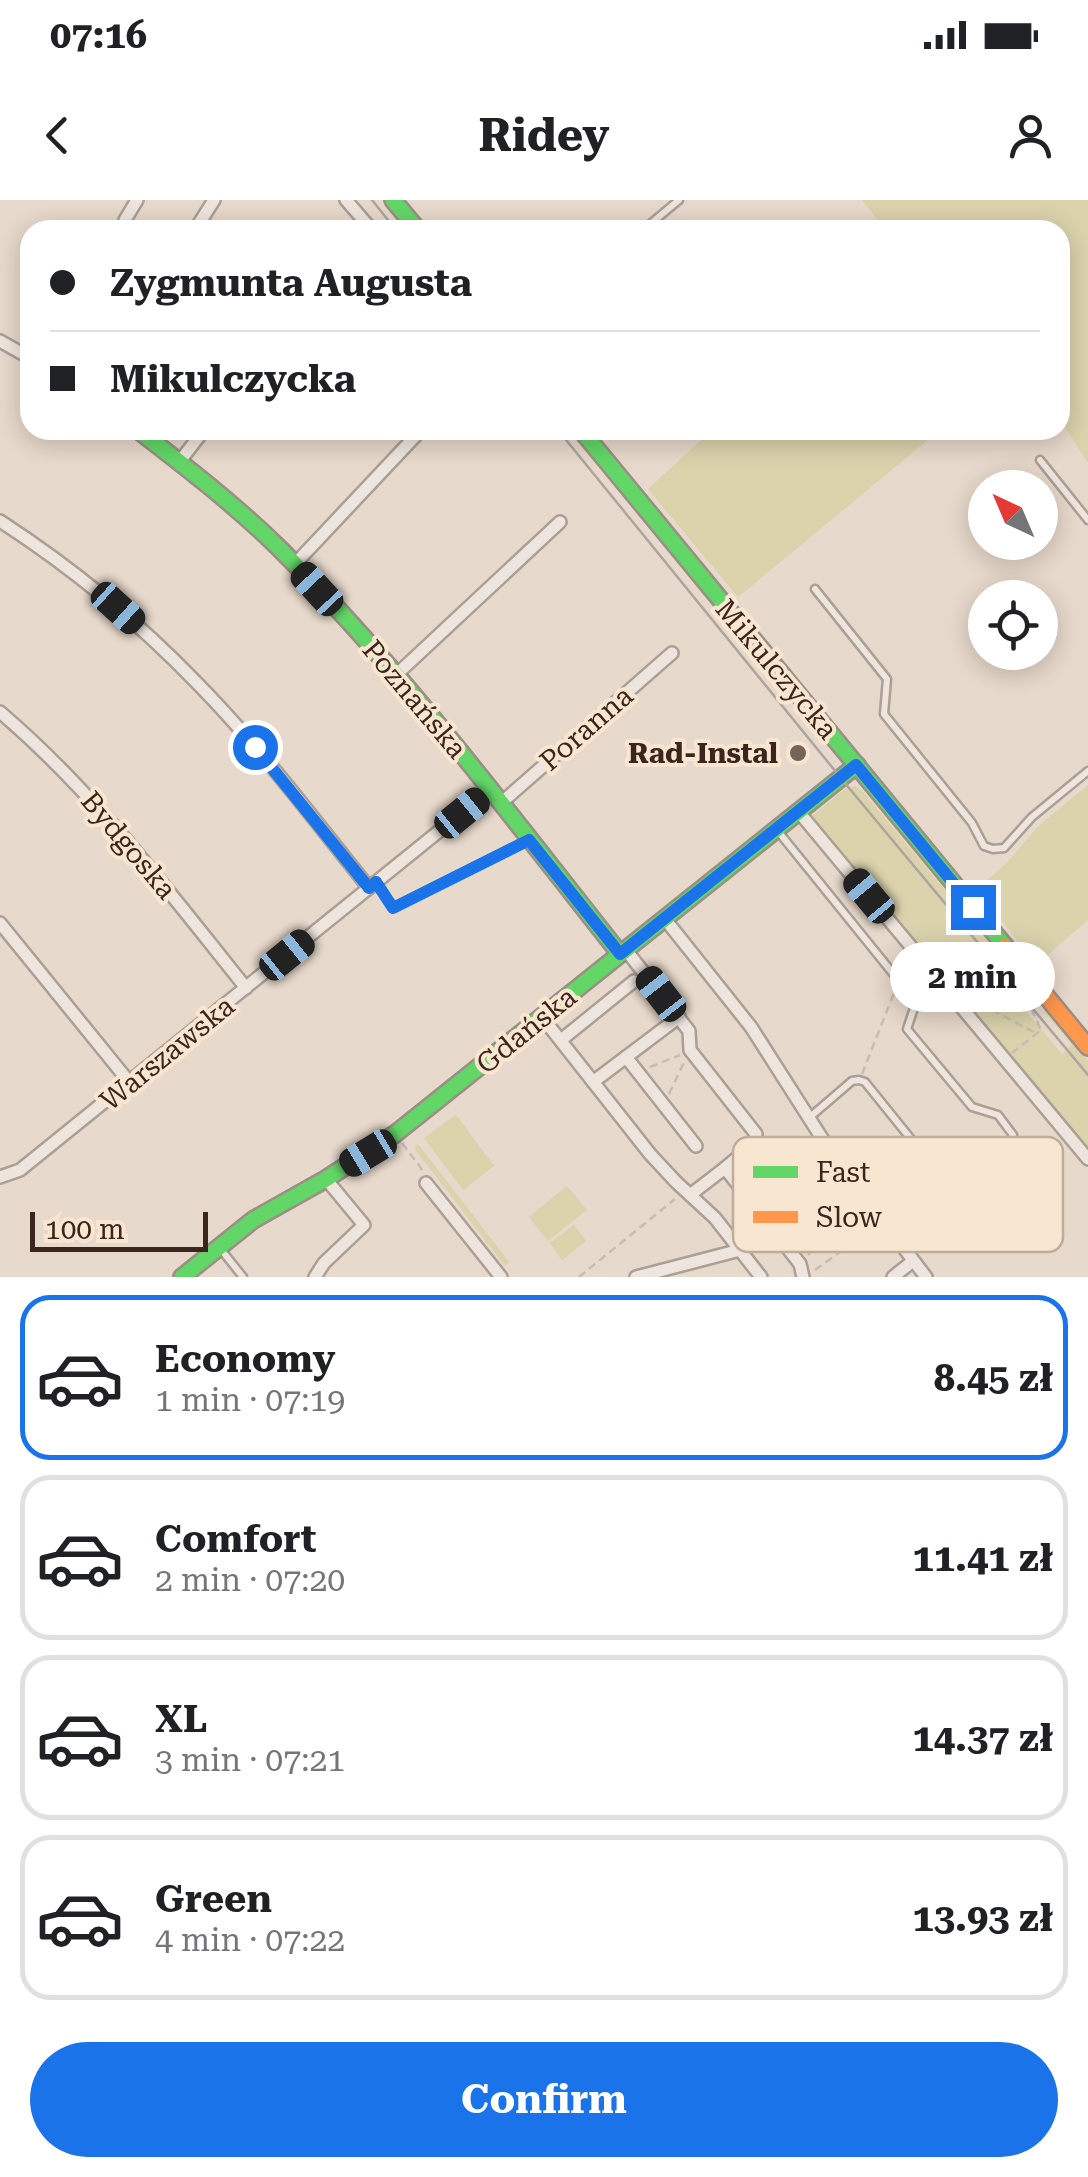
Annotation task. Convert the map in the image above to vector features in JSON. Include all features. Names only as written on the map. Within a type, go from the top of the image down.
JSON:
[{"type":"street","points":[[346,200],[363,220]]},
{"type":"street","name":"Poznańska","points":[[152,440],[234,507],[294,565],[396,676],[623,952]]},
{"type":"street","points":[[180,461],[196,440]]},
{"type":"street","points":[[294,565],[412,440]]},
{"type":"street","name":"Mikulczycka","points":[[589,440],[747,635],[1081,1030],[1088,1047]]},
{"type":"street","points":[[0,521],[104,596],[184,670],[373,886]]},
{"type":"street","points":[[396,676],[560,522]]},
{"type":"street","name":"Poranna","points":[[495,797],[672,652]]},
{"type":"street","name":"Bydgoska","points":[[0,712],[101,810],[246,988]]},
{"type":"street","name":"Gdańska","points":[[182,1277],[253,1220],[395,1134],[856,765]]},
{"type":"street","name":"Warszawska","points":[[2,1171],[20,1170],[373,886],[495,797]]},
{"type":"street","points":[[798,811],[1088,1159]]},
{"type":"street","points":[[665,918],[762,1042],[822,1137]]},
{"type":"street","points":[[0,923],[130,1084]]},
{"type":"street","points":[[623,952],[690,1031],[690,1050],[755,1137]]},
{"type":"street","points":[[560,1040],[634,981]]},
{"type":"street","points":[[542,1017],[650,1154],[733,1241]]},
{"type":"street","points":[[593,1082],[678,1017]]},
{"type":"street","points":[[626,1057],[696,1146]]},
{"type":"street","points":[[687,1193],[733,1161]]},
{"type":"street","points":[[725,1168],[733,1179]]},
{"type":"street","points":[[315,1277],[324,1263],[364,1226],[326,1179]]},
{"type":"street","points":[[426,1184],[501,1277]]},
{"type":"street","points":[[636,1277],[733,1252]]},
{"type":"street","points":[[742,1252],[761,1277]]},
{"type":"street","points":[[905,1252],[926,1277]]},
{"type":"street","points":[[893,1277],[913,1262]]},
{"type":"lane","points":[[656,220],[679,200]]},
{"type":"lane","points":[[1040,460],[1088,520]]},
{"type":"lane","points":[[815,589],[887,679],[884,714],[972,823],[984,846],[1004,848],[1032,818],[1088,771]]},
{"type":"lane","points":[[776,829],[916,1002],[907,1029],[972,1107],[998,1114],[1012,1137]]},
{"type":"lane","points":[[373,886],[393,908],[529,840]]},
{"type":"lane","points":[[809,1118],[859,1080],[909,1137]]},
{"type":"lane","points":[[219,1247],[243,1277]]},
{"type":"path","points":[[272,756],[284,746]]},
{"type":"path","points":[[859,1080],[898,980]]},
{"type":"path","points":[[942,984],[1036,1033]]},
{"type":"path","points":[[1006,1059],[1041,1030],[1032,1010]]},
{"type":"path","points":[[638,1072],[690,1050]]},
{"type":"path","points":[[664,1105],[690,1050]]},
{"type":"path","points":[[899,1137],[905,1132]]},
{"type":"path","points":[[395,1134],[421,1168],[426,1184]]},
{"type":"path","points":[[579,1277],[687,1193]]},
{"type":"path","points":[[803,1272],[838,1252]]},
{"type":"shaded area","points":[[862,200],[1088,200],[1088,463],[1070,435],[1070,220],[877,220]]},
{"type":"shaded area","points":[[701,440],[928,440],[738,597],[648,489]]},
{"type":"shaded area","points":[[1088,785],[1088,920],[1036,965],[977,889],[1009,861],[1037,827]]},
{"type":"shaded area","points":[[855,786],[985,938],[992,956],[1031,1003],[1024,1009],[1062,1054],[1072,1045],[1044,1008],[1088,1061],[1088,1158],[807,820],[845,789]]},
{"type":"shaded area","points":[[456,1115],[494,1166],[463,1190],[424,1138]]},
{"type":"shaded area","points":[[418,1144],[509,1262],[505,1266],[414,1148]]},
{"type":"shaded area","points":[[567,1186],[587,1210],[548,1241],[529,1217]]},
{"type":"shaded area","points":[[574,1225],[586,1241],[562,1260],[550,1243]]},
{"type":"tram line","points":[[372,200],[388,220]]},
{"type":"tram line","points":[[566,440],[1088,1075]]},
{"type":"traffic: fast","points":[[393,200],[410,220]]},
{"type":"traffic: fast","points":[[151,440],[278,547],[369,644],[455,745],[620,954]]},
{"type":"traffic: fast","points":[[589,440],[1005,946]]},
{"type":"traffic: fast","points":[[182,1277],[253,1220],[395,1134],[857,765]]},
{"type":"traffic: slow","points":[[1005,946],[1088,1047]]},
{"type":"place","name":"Rad-Instal","points":[[798,753]]},
{"type":"route","points":[[255,747],[369,888],[376,882],[393,908],[529,840],[620,954],[856,765],[973,907]]}]
